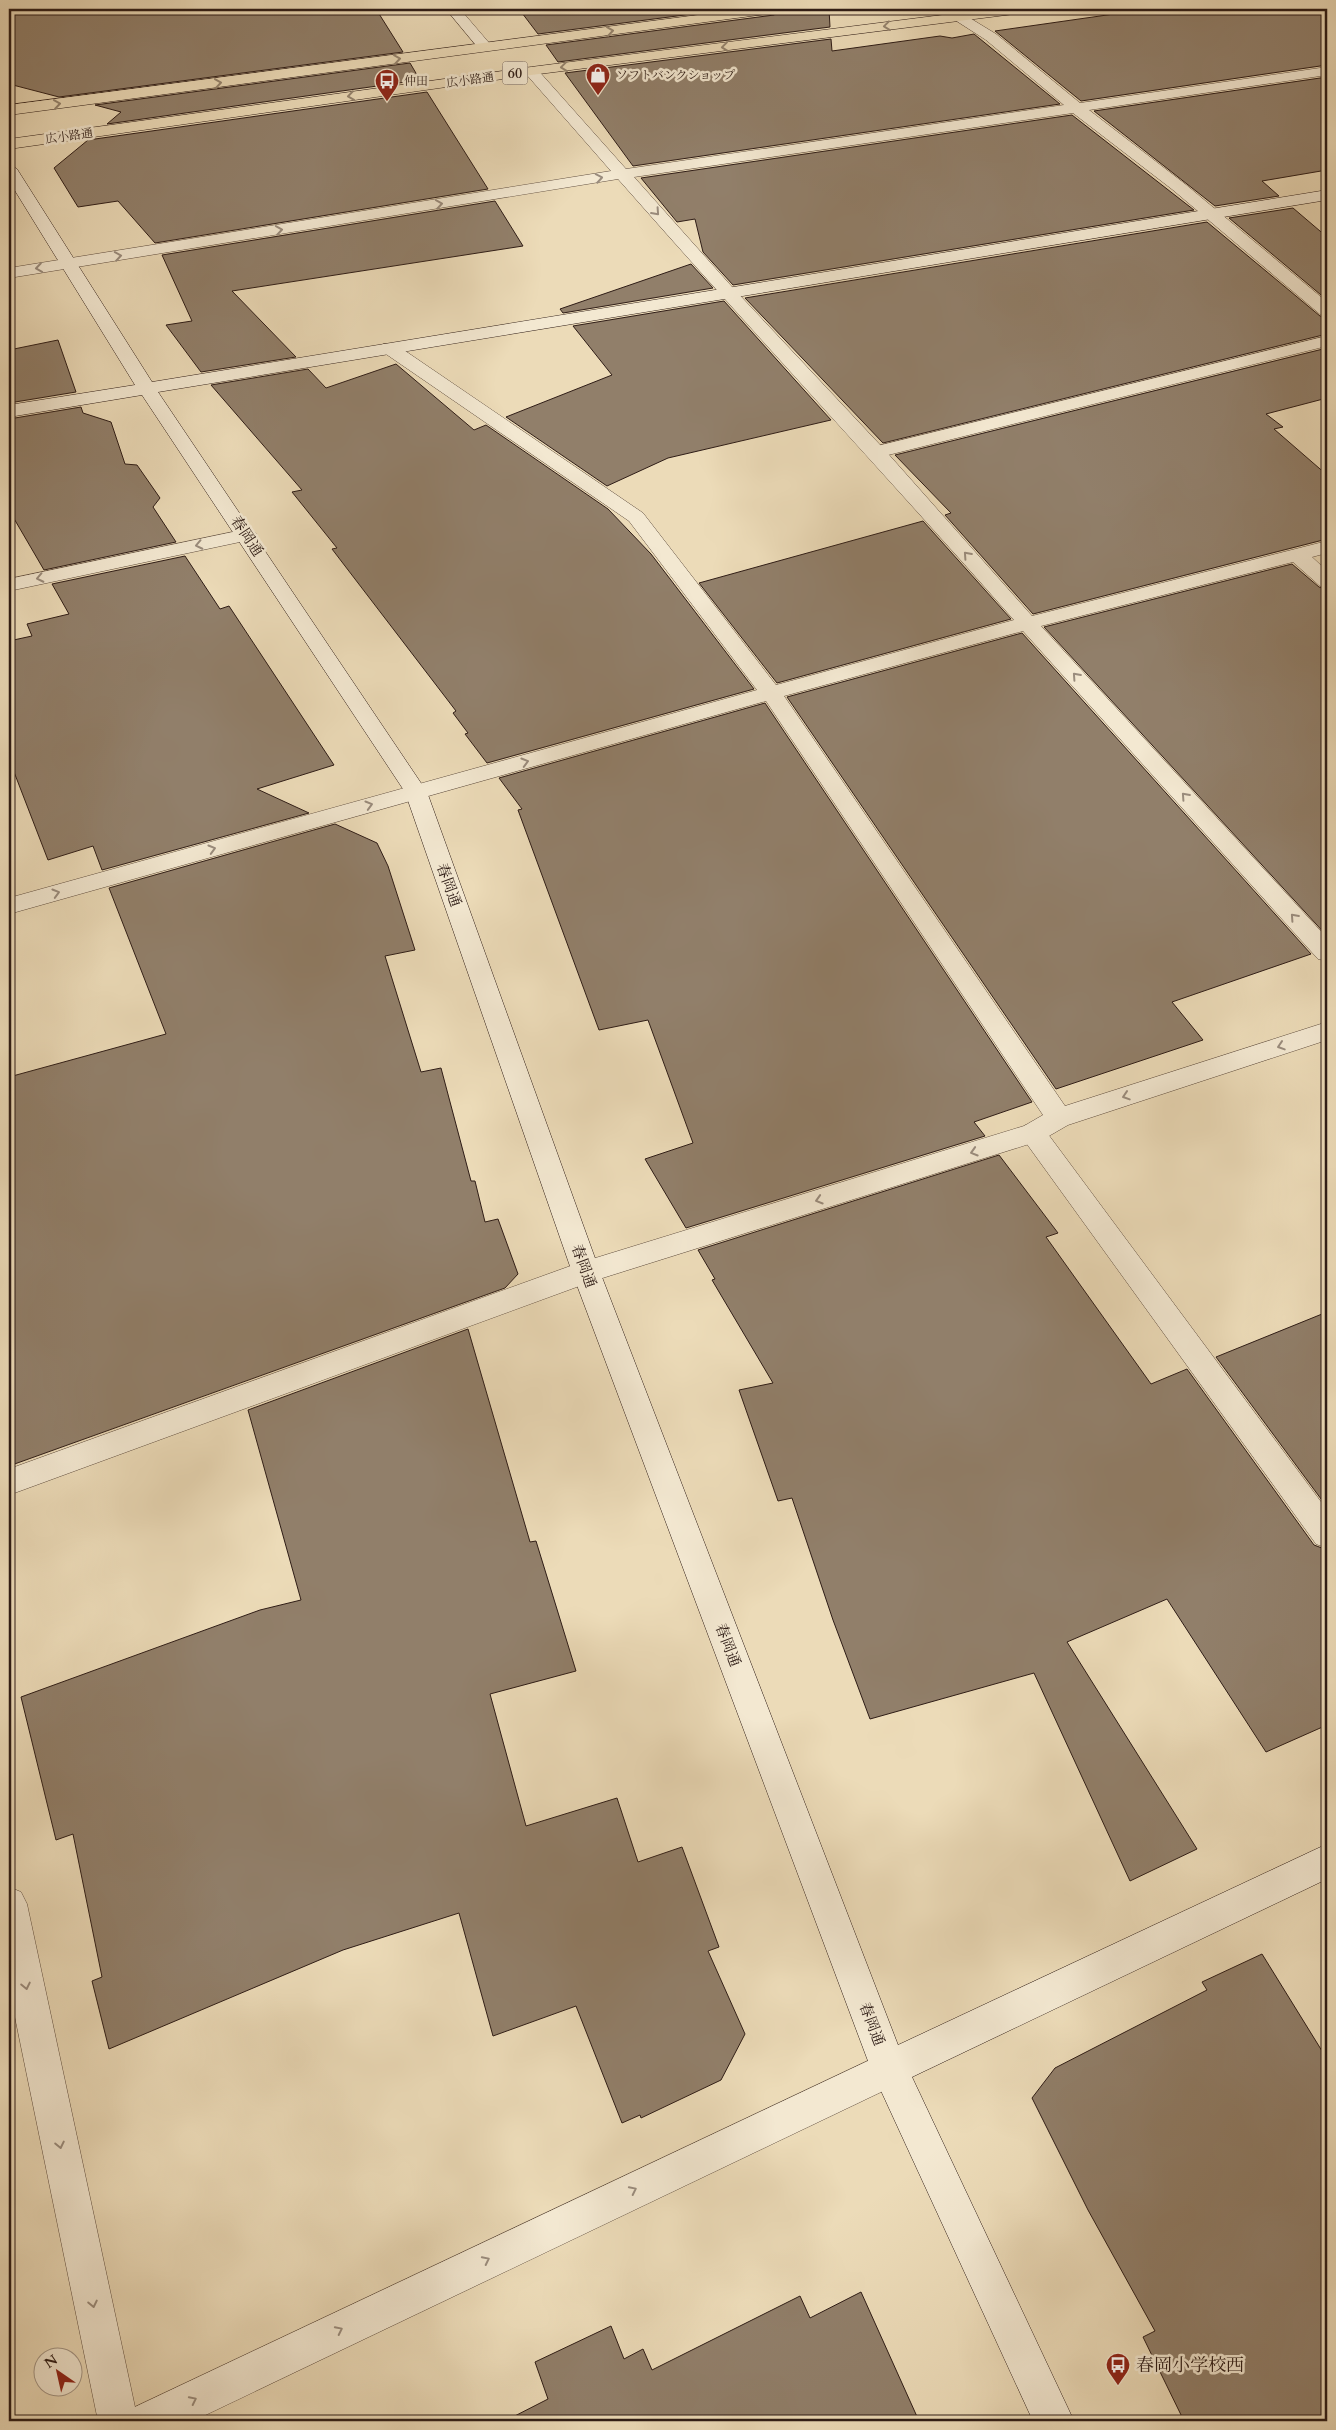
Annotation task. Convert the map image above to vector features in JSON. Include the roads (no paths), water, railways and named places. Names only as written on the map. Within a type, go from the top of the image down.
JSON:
[{"type":"main road","name":"60","points":[[9,110],[774,9]]},
{"type":"main road","name":"広小路通","points":[[9,144],[951,13],[1022,9]]},
{"type":"street","points":[[453,9],[486,47]]},
{"type":"street","points":[[951,13],[979,28],[1077,108],[1179,187],[1327,311]]},
{"type":"street","points":[[9,272],[70,264],[622,174],[1327,70]]},
{"type":"street","points":[[531,71],[727,292],[876,452],[1327,953]]},
{"type":"street","name":"春岡通","points":[[9,169],[147,388],[247,535],[416,792],[586,1272],[889,2069],[1054,2421]]},
{"type":"street","points":[[9,411],[1327,195]]},
{"type":"street","points":[[1307,295],[1327,290]]},
{"type":"street","points":[[876,452],[1327,341]]},
{"type":"street","points":[[389,348],[636,518],[771,693],[1059,1118]]},
{"type":"street","points":[[9,585],[247,535]]},
{"type":"street","points":[[9,906],[771,693],[1028,623],[1299,556],[1327,547]]},
{"type":"street","points":[[1299,556],[1327,582]]},
{"type":"street","points":[[9,1482],[586,1272],[1033,1133],[1059,1118],[1327,1032]]},
{"type":"street","points":[[1033,1133],[1327,1534]]},
{"type":"street","points":[[149,2421],[1327,1861]]},
{"type":"street","points":[[9,1904],[118,2421]]},
{"type":"place","name":"ソフトバンクショップ","points":[[598,96]]},
{"type":"place","name":"仲田","points":[[387,102]]},
{"type":"place","name":"春岡小学校西","points":[[1118,2386]]}]
